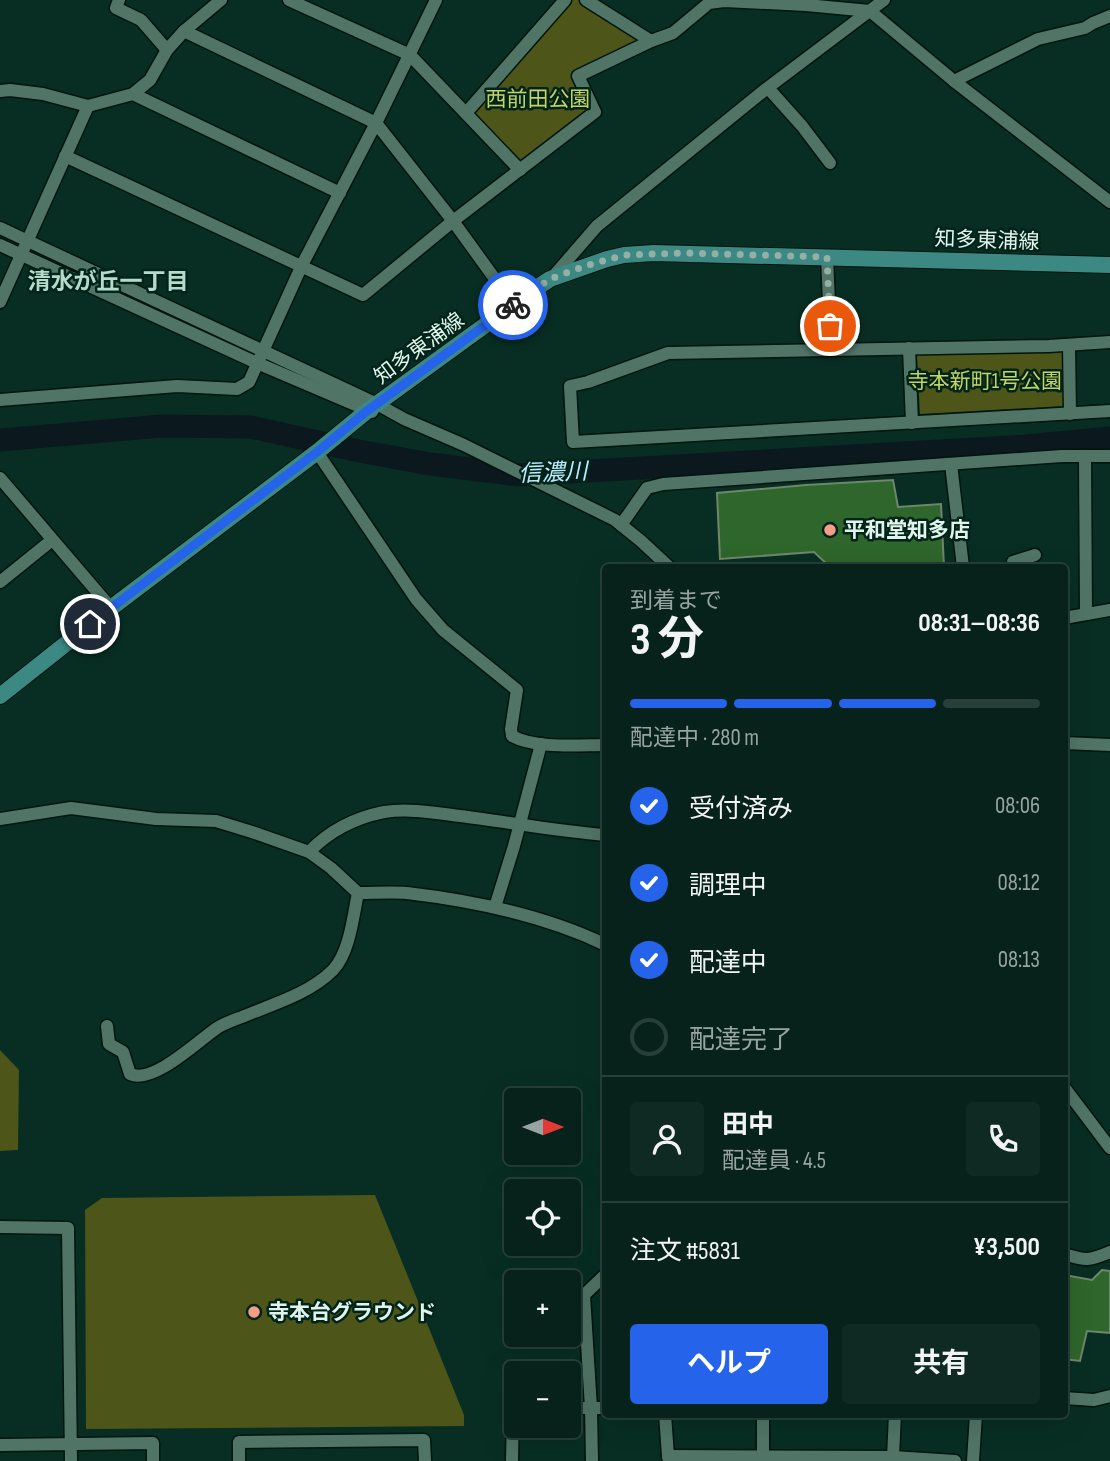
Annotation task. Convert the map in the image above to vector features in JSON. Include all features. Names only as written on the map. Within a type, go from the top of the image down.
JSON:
[{"type":"main road","name":"知多東浦線","points":[[0,696],[372,407],[550,279],[607,259],[654,253],[1110,265]]},
{"type":"street","points":[[119,0],[116,8],[141,20],[167,50]]},
{"type":"street","points":[[0,91],[43,94],[88,106],[133,94],[149,80],[167,50],[184,31],[221,0]]},
{"type":"street","points":[[289,0],[410,55],[520,170]]},
{"type":"street","points":[[0,400],[177,386],[237,389],[250,382],[302,265],[436,0]]},
{"type":"street","points":[[466,113],[565,0]]},
{"type":"street","points":[[586,0],[651,41]]},
{"type":"street","points":[[550,279],[597,226],[768,88],[884,0]]},
{"type":"street","points":[[65,156],[363,295],[453,221],[595,113],[578,76],[673,33],[709,3],[724,1],[870,11],[954,81],[1110,202]]},
{"type":"street","points":[[954,81],[1038,39],[1085,29],[1110,16]]},
{"type":"street","points":[[184,31],[376,123],[453,221],[513,304]]},
{"type":"street","points":[[768,88],[830,163]]},
{"type":"street","points":[[133,94],[340,193]]},
{"type":"street","points":[[0,302],[88,106]]},
{"type":"street","points":[[0,228],[263,351],[372,407]]},
{"type":"street","points":[[0,245],[257,363],[464,445],[615,520],[666,564]]},
{"type":"street","points":[[827,257],[831,349]]},
{"type":"street","points":[[1110,342],[668,353],[570,386],[573,442],[1110,411]]},
{"type":"street","points":[[1069,345],[1070,414]]},
{"type":"street","points":[[909,348],[912,423]]},
{"type":"street","points":[[317,452],[416,599],[443,630],[517,690],[512,736],[541,744],[602,745]]},
{"type":"street","points":[[621,525],[647,488],[652,486],[1062,456],[1110,456]]},
{"type":"street","points":[[1085,456],[1086,614]]},
{"type":"street","points":[[950,464],[963,564]]},
{"type":"street","points":[[0,478],[111,608]]},
{"type":"street","points":[[0,582],[52,540]]},
{"type":"street","points":[[1068,617],[1110,610]]},
{"type":"street","points":[[1068,743],[1110,745]]},
{"type":"street","points":[[495,907],[541,744]]},
{"type":"street","points":[[0,819],[71,808],[156,819],[216,821],[309,852],[358,893],[405,893],[495,907],[534,917],[602,943]]},
{"type":"street","points":[[309,852],[340,826],[387,812],[423,812],[602,834]]},
{"type":"street","points":[[107,1026],[108,1044],[123,1052],[130,1074],[135,1077],[141,1077],[171,1063],[220,1026],[306,990],[333,969],[346,947],[358,893]]},
{"type":"street","points":[[1068,1092],[1110,1148]]},
{"type":"street","points":[[0,1227],[68,1228],[71,1461]]},
{"type":"street","points":[[1068,1255],[1092,1260],[1110,1252]]},
{"type":"street","points":[[592,1461],[584,1295],[602,1277]]},
{"type":"street","points":[[1068,1398],[1094,1400],[1110,1395]]},
{"type":"street","points":[[581,1408],[602,1408]]},
{"type":"street","points":[[665,1418],[669,1459],[763,1457],[956,1461]]},
{"type":"street","points":[[762,1418],[763,1457]]},
{"type":"street","points":[[892,1459],[895,1418]]},
{"type":"street","points":[[973,1461],[976,1418]]},
{"type":"street","points":[[512,1438],[512,1461]]},
{"type":"street","points":[[239,1461],[239,1442],[424,1440],[425,1461]]},
{"type":"street","points":[[0,1445],[153,1443],[153,1461]]},
{"type":"green space","name":"西前田公園","points":[[565,0],[586,0],[651,41],[579,76],[595,112],[520,170],[466,113]]},
{"type":"green space","name":"寺本新町1号公園","points":[[1063,351],[1064,406],[920,414],[917,354]]},
{"type":"green space","points":[[0,1050],[19,1070],[18,1150],[0,1151]]},
{"type":"green space","name":"寺本台グラウンド","points":[[375,1195],[464,1415],[464,1426],[86,1429],[85,1210],[102,1198]]},
{"type":"building","name":"平和堂知多店","points":[[893,480],[898,507],[941,504],[944,564],[827,564],[814,552],[720,559],[717,493]]},
{"type":"building","points":[[1102,1270],[1110,1271],[1110,1333],[1087,1331],[1080,1361],[1068,1360],[1068,1276],[1092,1280]]},
{"type":"waterway","name":"信濃川","points":[[0,440],[162,426],[251,427],[430,464],[518,475],[1026,446],[1110,438]]},
{"type":"way so far","points":[[513,305],[550,279],[624,255],[686,253],[827,257],[830,326]]},
{"type":"place","name":"平和堂知多店","points":[[830,530]]},
{"type":"place","name":"寺本台グラウンド","points":[[254,1312]]},
{"type":"district","name":"清水が丘一丁目","points":[[108,281]]},
{"type":"route","points":[[90,624],[367,411],[513,305]]}]
